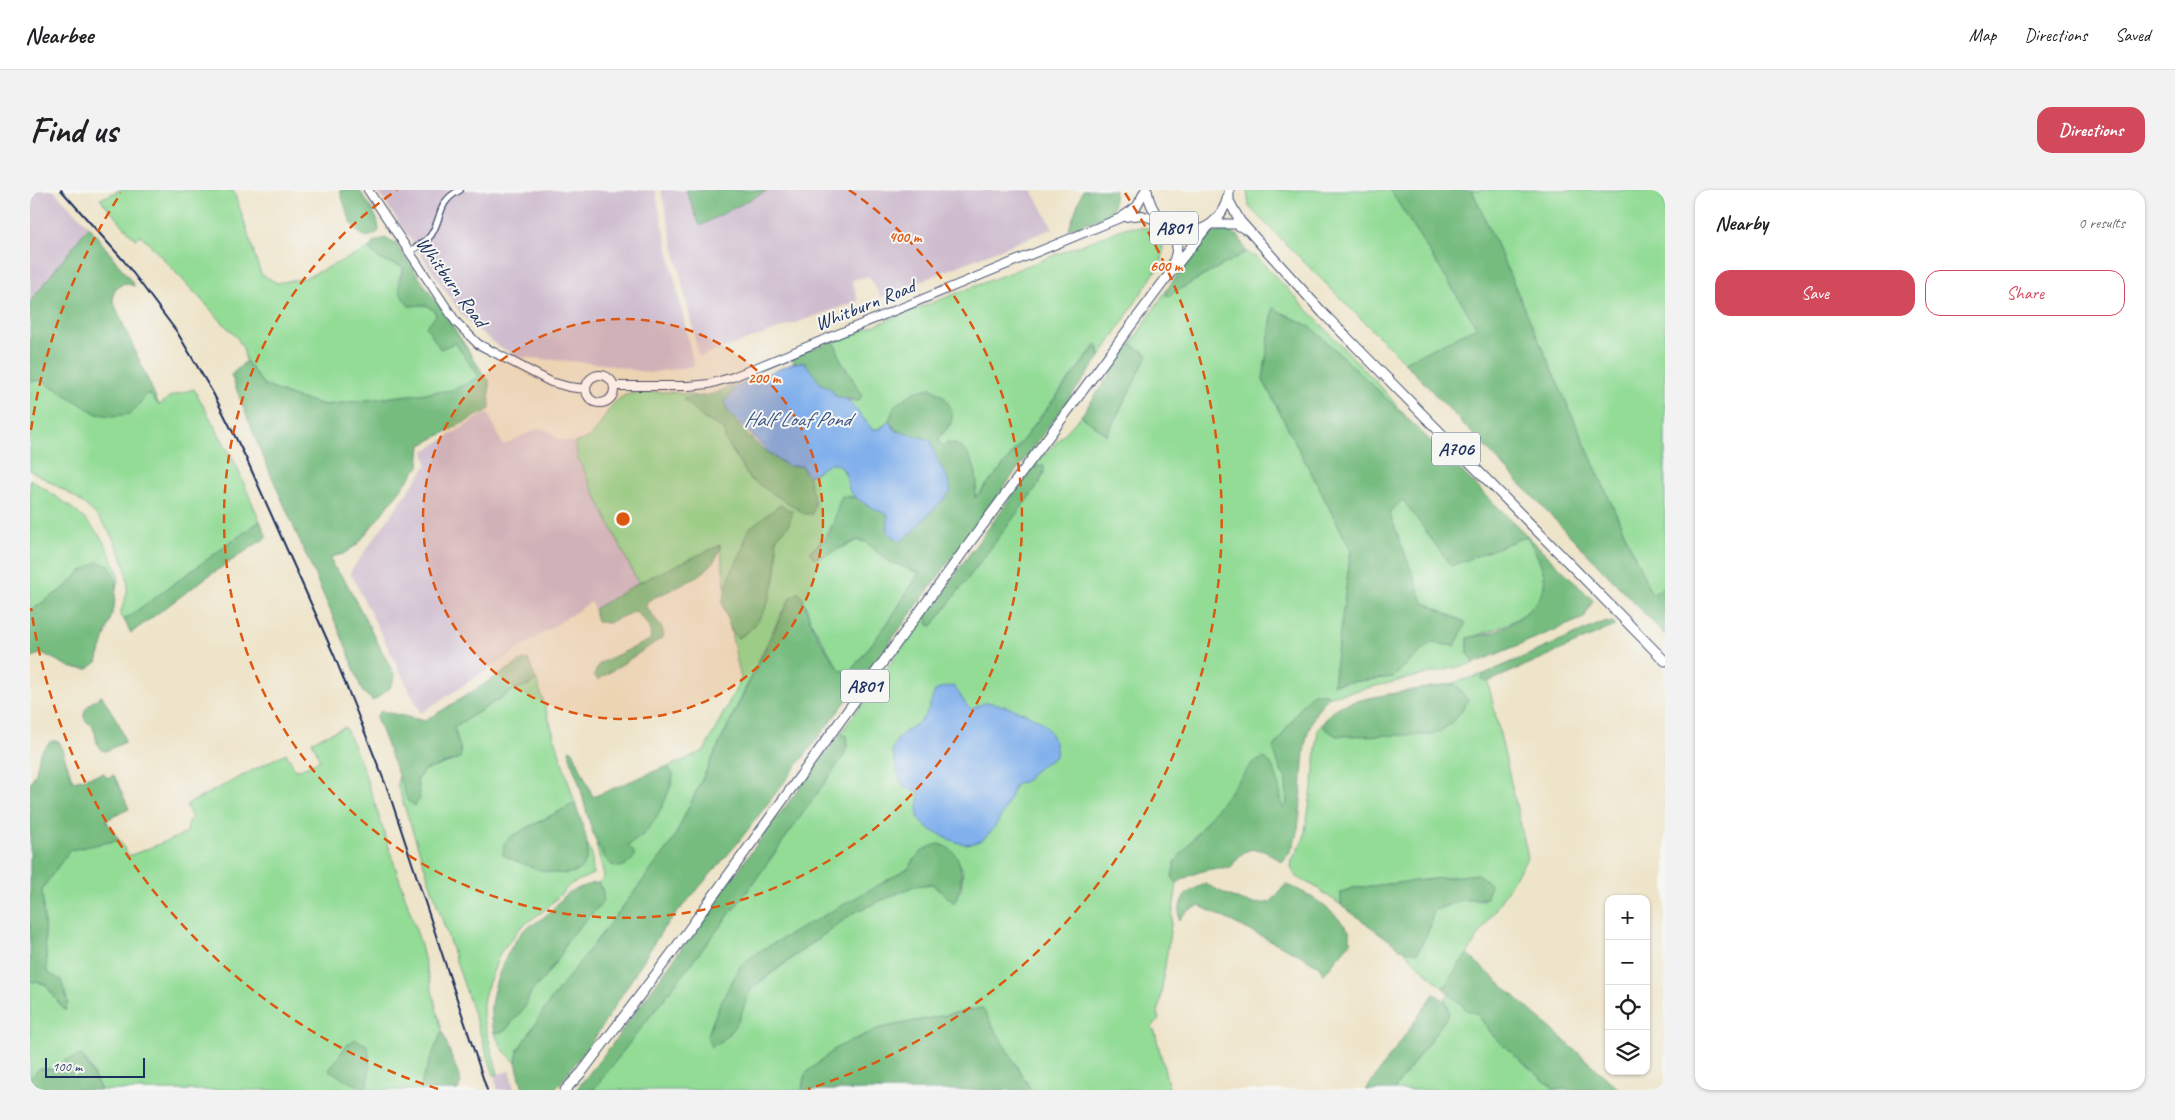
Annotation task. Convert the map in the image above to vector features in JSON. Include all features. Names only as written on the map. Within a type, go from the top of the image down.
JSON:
[{"type":"main road","name":"Whitburn Road","points":[[368,190],[456,322],[478,344],[551,382],[586,389]]},
{"type":"main road","name":"Whitburn Road","points":[[615,386],[689,386],[709,384],[733,377],[1120,218],[1137,206],[1146,190]]},
{"type":"main road","name":"A801","points":[[1146,190],[1154,212],[1176,236],[1178,251],[1164,281]]},
{"type":"main road","name":"A801","points":[[565,1090],[582,1072],[671,954],[962,553],[1164,281],[1210,225],[1224,211],[1229,190]]},
{"type":"main road","name":"A706","points":[[1229,190],[1229,201],[1251,233],[1323,313],[1665,661]]},
{"type":"main road","name":"Whitburn Road","points":[[1120,218],[1142,215],[1167,225]]},
{"type":"main road","name":"A706","points":[[1210,225],[1236,224],[1251,233]]},
{"type":"main road","name":"A801","points":[[1167,225],[1184,231],[1210,225]]},
{"type":"main road","points":[[601,374],[609,377],[615,386],[615,392],[610,400],[600,404],[591,400],[586,389],[590,378],[601,374]]},
{"type":"street","points":[[409,252],[431,234],[443,203],[450,195],[460,190]]},
{"type":"shaded area","points":[[30,190],[53,190],[89,226],[30,302]]},
{"type":"shaded area","points":[[377,190],[655,190],[694,366],[649,373],[604,364],[518,357],[495,344],[462,315]]},
{"type":"shaded area","points":[[661,190],[686,190],[700,226],[768,190],[1032,190],[1053,228],[881,297],[869,276],[852,280],[858,301],[699,357]]},
{"type":"shaded area","points":[[488,412],[503,445],[539,428],[550,431],[559,440],[575,442],[578,459],[638,583],[594,609],[591,602],[421,713],[350,572],[427,465],[424,451]]},
{"type":"shaded area","points":[[510,1071],[514,1090],[498,1090],[494,1075]]},
{"type":"green space","points":[[120,190],[233,190],[261,274],[277,283],[305,278],[368,249],[381,260],[404,267],[398,280],[409,306],[426,305],[435,312],[480,377],[453,390],[325,405],[291,396],[264,385],[246,361],[243,348],[237,338],[141,235],[135,239],[100,199]]},
{"type":"green space","points":[[340,190],[359,190],[375,215],[379,231],[371,236],[363,236],[357,231],[348,215]]},
{"type":"green space","points":[[686,190],[768,190],[700,226]]},
{"type":"green space","points":[[1083,190],[1115,190],[1112,214],[1069,229]]},
{"type":"green space","points":[[1247,190],[1390,190],[1477,327],[1404,362],[1249,207]]},
{"type":"green space","points":[[1390,190],[1472,190],[1652,595],[1665,586],[1665,635],[1404,362],[1477,327]]},
{"type":"green space","points":[[1472,190],[1665,190],[1665,586],[1652,595]]},
{"type":"green space","points":[[89,226],[135,286],[124,283],[114,290],[113,301],[159,405],[148,393],[131,414],[111,416],[97,414],[41,380],[30,382],[30,302]]},
{"type":"green space","points":[[1127,227],[1148,228],[1159,234],[1163,248],[1162,261],[1100,357],[1099,348],[1094,347],[1001,468],[975,498],[977,484],[949,443],[942,445],[939,443],[939,438],[951,424],[945,397],[930,388],[895,405],[890,418],[885,424],[873,430],[848,400],[858,401],[852,376],[842,363],[834,341]]},
{"type":"green space","points":[[1228,231],[1239,236],[1246,252],[1166,297],[1167,289],[1205,238],[1213,233]]},
{"type":"green space","points":[[385,238],[396,244],[489,380],[490,409],[421,445],[419,466],[358,544],[343,554],[331,557],[333,566],[345,580],[395,676],[390,688],[373,701],[362,691],[347,649],[258,445],[231,375],[246,361],[264,385],[291,396],[325,405],[453,390],[479,377],[455,343],[440,349],[426,326],[436,316],[435,312],[426,305],[409,306],[405,301],[399,288],[404,267],[381,260],[368,249],[374,242]]},
{"type":"green space","points":[[1246,252],[1258,258],[1382,388],[1407,418],[1311,327],[1273,308],[1263,380],[1351,550],[1333,684],[1393,677],[1431,643],[1465,622],[1423,602],[1389,512],[1403,499],[1451,566],[1527,536],[1544,573],[1544,586],[1540,597],[1524,614],[1513,621],[1468,638],[1468,653],[1475,663],[1342,694],[1329,696],[1321,693],[1281,771],[1286,778],[1287,805],[1283,809],[1273,767],[1173,877],[1177,883],[1158,1015],[1159,1020],[1152,1027],[1155,1032],[1169,1088],[1157,1090],[1031,1090],[981,1008],[880,1028],[836,1048],[805,1074],[802,1090],[592,1090],[749,889],[843,757],[847,746],[846,736],[841,733],[926,614],[928,625],[932,626],[1039,484],[1044,472],[1040,466],[1033,467],[1081,416],[1107,435],[1147,354],[1131,344],[1167,289],[1166,297]],"holes":[[[926,848],[956,857],[963,871],[961,891],[940,892],[932,884],[914,886],[853,913],[751,989],[707,1037],[720,1003],[909,868],[915,858]]]},
{"type":"green space","points":[[1273,308],[1311,327],[1407,418],[1593,600],[1584,618],[1475,663],[1468,653],[1468,638],[1501,629],[1521,617],[1538,600],[1544,586],[1544,573],[1539,560],[1527,536],[1451,566],[1403,500],[1389,512],[1423,602],[1466,623],[1455,646],[1431,643],[1393,677],[1333,684],[1351,550],[1263,380]]},
{"type":"green space","points":[[834,341],[842,363],[862,394],[859,401],[835,396],[832,390],[820,383],[804,363],[794,363],[791,357]]},
{"type":"green space","points":[[1097,344],[1100,357],[853,692],[736,845],[663,929],[596,1036],[555,1090],[523,1090],[516,1063],[518,1050],[550,1001],[671,844],[790,598],[799,592],[809,618],[824,647],[840,670],[850,672],[890,620],[919,573],[888,561],[866,542],[858,540],[821,557],[813,557],[810,551],[828,534],[842,496],[858,498],[866,505],[887,514],[889,518],[887,529],[913,533],[923,517],[935,510],[940,466],[924,437],[904,434],[889,421],[895,405],[914,392],[930,388],[947,401],[952,411],[951,422],[939,438],[939,443],[942,445],[957,445],[967,453],[976,475],[975,498],[1001,468]]},
{"type":"green space","points":[[1131,344],[1148,355],[1107,435],[1081,416]]},
{"type":"green space","points":[[41,380],[97,414],[131,414],[148,393],[160,405],[169,397],[194,389],[236,465],[260,521],[124,620],[120,614],[126,595],[126,571],[112,537],[98,517],[85,504],[30,470],[30,382]]},
{"type":"green space","points":[[729,387],[735,387],[732,394],[725,401],[728,409],[733,418],[750,437],[779,461],[789,466],[802,466],[808,476],[813,495],[814,509],[812,514],[805,514],[750,479],[725,439],[724,429],[703,418],[683,399],[712,394]]},
{"type":"green space","points":[[671,392],[698,396],[684,399],[703,418],[724,429],[725,439],[750,479],[763,486],[814,501],[808,476],[831,463],[840,466],[846,475],[850,491],[858,498],[848,496],[827,532],[811,551],[813,557],[821,557],[858,540],[866,542],[888,561],[919,573],[890,620],[850,672],[840,671],[810,620],[806,605],[783,610],[671,844],[550,1001],[518,1050],[516,1063],[504,1051],[493,1031],[496,1033],[525,1007],[531,992],[545,977],[562,953],[567,940],[602,903],[602,889],[598,883],[604,875],[596,844],[613,866],[634,852],[628,846],[645,833],[654,820],[672,784],[673,774],[668,767],[704,751],[741,679],[730,628],[737,638],[751,629],[760,618],[774,585],[777,562],[776,539],[788,526],[745,535],[743,549],[726,593],[720,545],[638,583],[578,459],[575,442],[585,440],[592,435],[609,409],[621,398],[632,393]]},
{"type":"green space","points":[[1044,466],[1044,472],[1039,484],[932,626],[928,625],[926,614],[1033,467]]},
{"type":"green space","points":[[30,479],[78,513],[98,534],[117,570],[118,580],[116,588],[115,577],[81,571],[67,586],[30,611]]},
{"type":"green space","points":[[780,505],[793,512],[788,526],[776,539],[776,566],[770,595],[758,621],[737,638],[730,628],[722,602],[731,572],[743,549],[748,529]]},
{"type":"green space","points":[[260,521],[267,537],[207,577],[131,633],[124,620]]},
{"type":"green space","points":[[720,545],[711,565],[703,572],[693,579],[649,600],[645,605],[662,628],[664,635],[662,638],[598,680],[594,675],[600,663],[650,640],[651,636],[647,624],[635,611],[608,623],[597,622],[594,609],[638,583]]},
{"type":"green space","points":[[98,562],[109,565],[115,577],[116,588],[114,608],[97,662],[88,669],[72,668],[42,653],[30,658],[30,611],[67,586],[81,571]]},
{"type":"green space","points":[[1604,622],[1613,623],[1615,626],[1488,682],[1481,679],[1484,674]]},
{"type":"green space","points":[[528,659],[536,680],[529,685],[514,690],[454,727],[460,746],[460,758],[423,771],[417,780],[420,799],[415,806],[408,801],[376,717],[381,711],[425,721],[521,661]]},
{"type":"green space","points":[[1484,674],[1481,679],[1488,682],[1528,857],[1467,954],[1443,988],[1404,951],[1418,952],[1430,927],[1433,911],[1461,900],[1483,900],[1477,874],[1353,888],[1341,892],[1341,905],[1314,886],[1296,877],[1291,867],[1292,860],[1304,838],[1313,782],[1318,729],[1327,718],[1323,727],[1431,735],[1446,727],[1453,716],[1456,685],[1449,684]]},
{"type":"green space","points":[[536,678],[575,803],[521,831],[515,861],[565,874],[580,869],[587,855],[587,843],[592,855],[593,874],[571,884],[546,909],[521,927],[500,953],[485,993],[483,1004],[483,1019],[498,1074],[494,1075],[397,784],[399,775],[404,791],[420,799],[417,780],[423,771],[453,761],[461,752],[454,727],[514,690],[529,685]]},
{"type":"green space","points":[[1449,684],[1456,685],[1468,700],[1453,721],[1431,735],[1336,736],[1323,727],[1331,712],[1341,706],[1369,698]]},
{"type":"green space","points":[[1313,693],[1329,696],[1315,714],[1307,735],[1303,758],[1298,828],[1292,847],[1282,862],[1260,850],[1248,850],[1236,860],[1231,868],[1216,868],[1203,871],[1177,883],[1172,877],[1175,862],[1252,763],[1264,758],[1269,762],[1276,773],[1283,808],[1287,805],[1286,778],[1281,771],[1273,749],[1300,708]]},
{"type":"green space","points":[[102,696],[119,724],[125,742],[106,751],[101,750],[99,747],[92,727],[85,720],[84,716],[86,708]]},
{"type":"green space","points":[[345,727],[363,768],[420,942],[442,1031],[422,1080],[421,1090],[101,1090],[86,1060],[65,1060],[55,1069],[39,1069],[30,1078],[30,981],[45,984],[65,1011],[68,1002],[47,972],[42,888],[70,850],[119,840],[129,856],[187,833],[188,821],[192,819],[186,805],[286,753],[296,771],[320,760],[312,741]]},
{"type":"green space","points":[[841,733],[846,736],[847,746],[843,757],[749,889],[594,1089],[576,1090],[611,1046],[757,844]]},
{"type":"green space","points":[[51,741],[59,741],[73,781],[104,773],[107,778],[114,775],[129,809],[106,820],[119,840],[70,850],[42,889],[47,972],[61,980],[68,1002],[65,1011],[45,984],[30,981],[30,784],[36,772],[40,752]]},
{"type":"green space","points":[[569,749],[573,751],[593,797],[662,768],[668,767],[673,774],[667,797],[658,814],[649,829],[628,846],[634,852],[634,857],[623,866],[613,865],[605,857],[597,844]]},
{"type":"green space","points":[[575,803],[585,833],[588,850],[585,863],[579,870],[570,873],[546,871],[503,855],[504,844],[510,837]]},
{"type":"green space","points":[[938,844],[947,847],[954,853],[961,868],[960,886],[954,903],[932,884],[914,886],[853,913],[751,989],[739,1020],[721,1042],[711,1047],[707,1037],[720,1003],[741,965],[758,952],[909,868],[920,853]]},
{"type":"green space","points":[[1478,874],[1490,884],[1487,898],[1461,900],[1433,911],[1430,927],[1418,952],[1404,951],[1341,905],[1341,892],[1353,888]]},
{"type":"green space","points":[[598,883],[602,890],[602,903],[567,940],[562,953],[545,977],[531,992],[525,1007],[505,1031],[496,1033],[492,1023],[493,996],[503,965],[517,938],[524,930],[542,919],[568,893]]},
{"type":"green space","points":[[1205,884],[1245,902],[1261,903],[1271,902],[1286,884],[1313,898],[1336,916],[1350,932],[1350,943],[1323,975],[1319,966],[1300,955],[1200,906],[1187,911],[1179,920],[1180,906],[1184,896]]},
{"type":"green space","points":[[1467,954],[1620,1090],[1555,1090],[1495,1038],[1477,1014],[1467,1010],[1443,988]]},
{"type":"green space","points":[[1449,993],[1467,1010],[1477,1014],[1495,1038],[1555,1090],[1394,1090],[1449,1014],[1448,1005],[1445,1000]]},
{"type":"green space","points":[[1434,994],[1445,1001],[1449,1014],[1394,1090],[1366,1090]]},
{"type":"green space","points":[[982,1008],[1031,1090],[802,1090],[805,1074],[836,1048],[880,1028]]},
{"type":"green space","points":[[442,1031],[461,1082],[458,1090],[421,1090],[422,1080]]},
{"type":"green space","points":[[355,1039],[367,1045],[370,1067],[366,1089],[345,1080],[329,1070],[346,1046]]},
{"type":"green space","points":[[82,1055],[101,1090],[30,1090],[30,1078],[39,1069],[55,1069],[65,1060]]},
{"type":"water","name":"Half Loaf Pond","points":[[804,362],[820,383],[832,390],[835,396],[848,400],[873,430],[882,428],[889,421],[896,431],[931,440],[932,447],[951,491],[913,533],[908,534],[902,542],[888,533],[887,514],[867,505],[853,495],[848,487],[846,474],[841,467],[830,464],[808,476],[802,466],[788,466],[769,453],[727,410],[725,401],[732,394],[735,387],[794,363]]},
{"type":"water","points":[[953,686],[970,709],[990,703],[1034,717],[1044,724],[1049,731],[1056,748],[1056,756],[1034,771],[1027,780],[1015,785],[1004,810],[991,832],[982,839],[972,843],[960,843],[945,837],[922,823],[918,817],[918,791],[905,787],[900,781],[892,750],[902,734],[924,716],[935,691]]},
{"type":"railway","points":[[61,190],[124,261],[177,332],[213,393],[246,458],[334,655],[389,793],[487,1090]]}]
